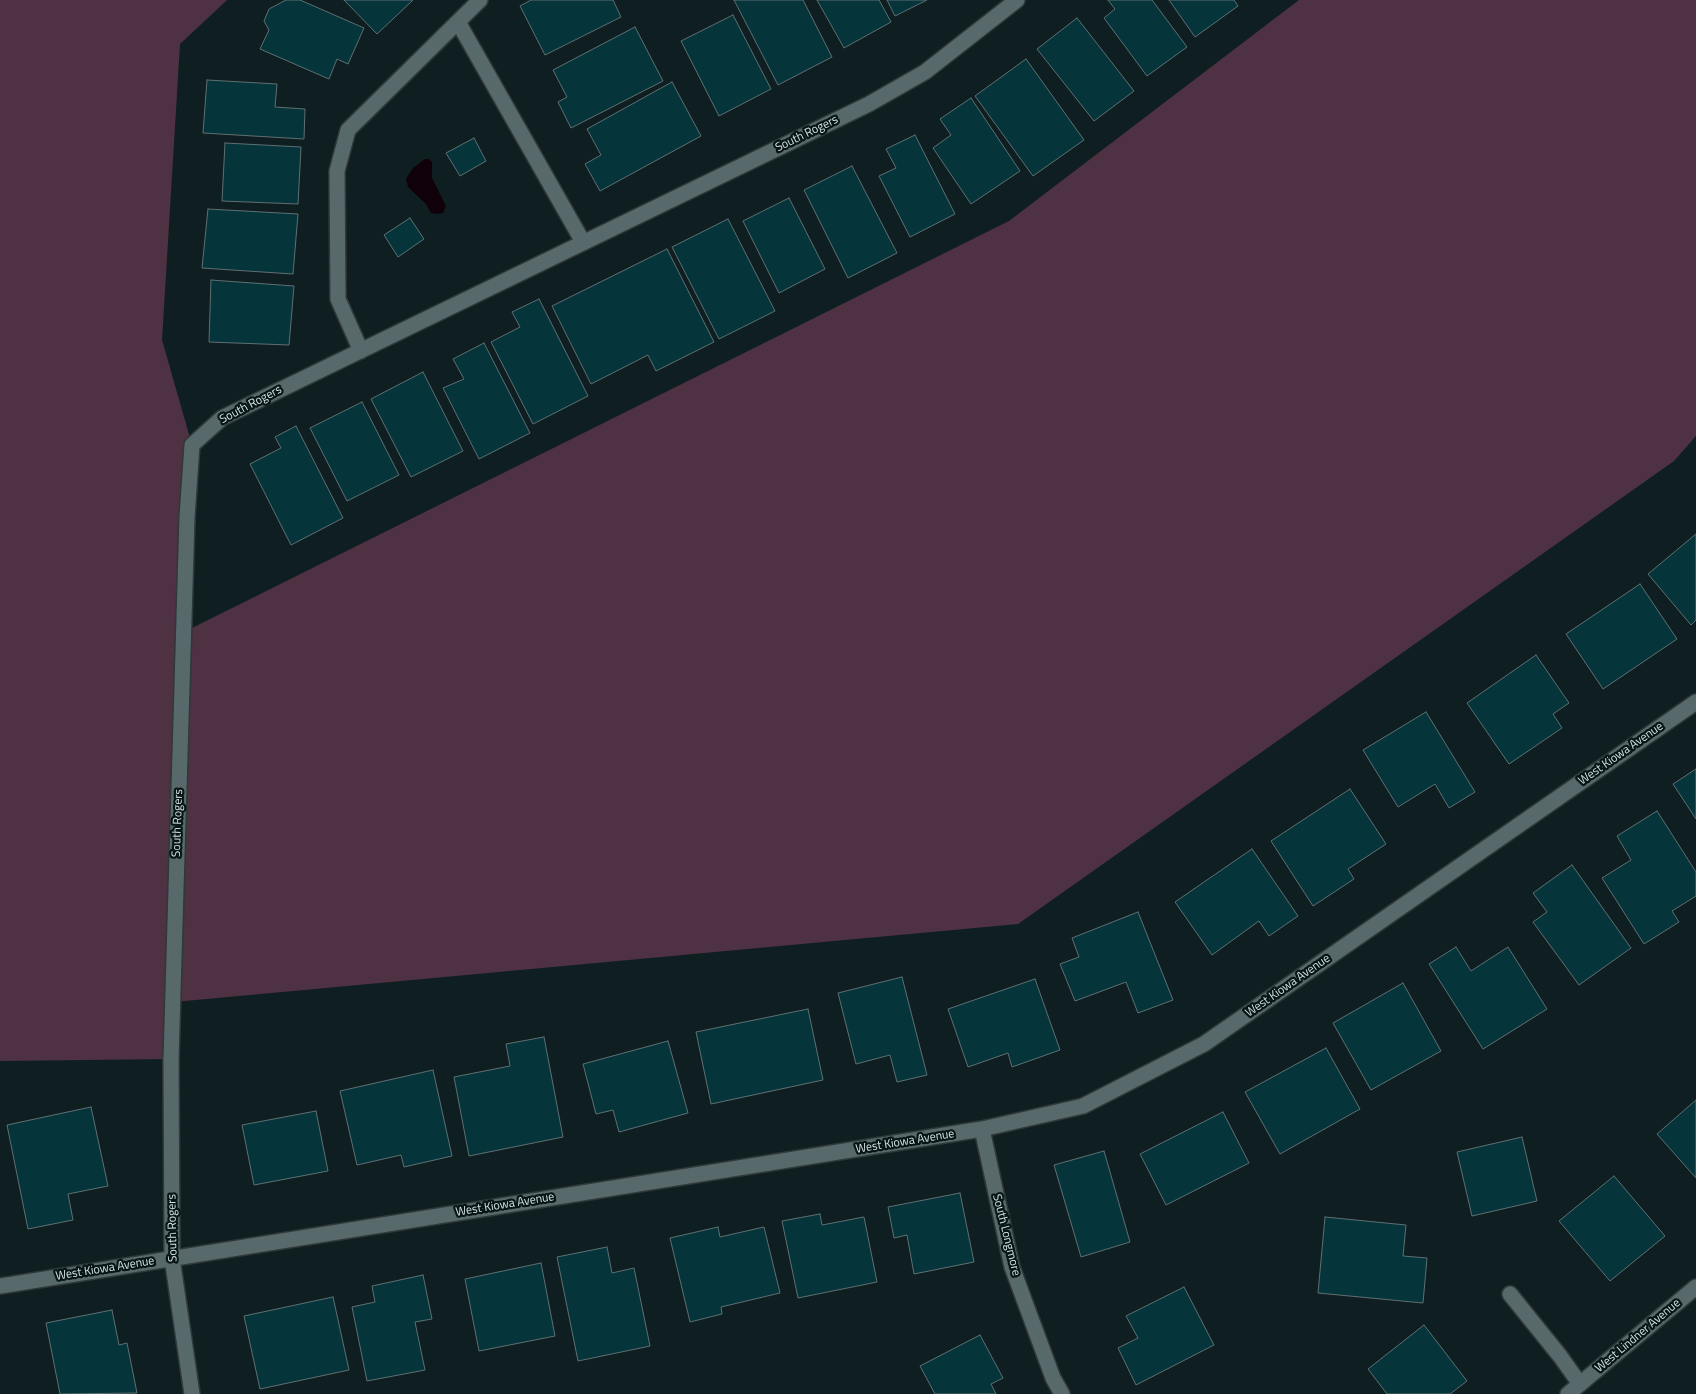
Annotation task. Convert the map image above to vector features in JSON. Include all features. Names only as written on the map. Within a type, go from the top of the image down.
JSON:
[{"type":"street","points":[[360,351],[338,299],[337,171],[348,130],[480,0]]},
{"type":"street","name":"South Rogers","points":[[192,1394],[172,1258],[171,1059],[187,517],[192,445],[222,418],[869,104],[925,72],[1017,0]]},
{"type":"street","points":[[458,22],[583,242]]},
{"type":"street","name":"West Kiowa Avenue","points":[[0,1286],[982,1130],[1083,1106],[1204,1044],[1696,702]]},
{"type":"street","name":"South Longmore","points":[[982,1130],[1012,1267],[1052,1378],[1062,1394]]},
{"type":"street","name":"West Lindner Avenue","points":[[1510,1294],[1560,1356],[1574,1389],[1696,1287]]},
{"type":"shaded area","points":[[0,0],[227,0],[180,44],[162,340],[192,445],[184,632],[1009,221],[1299,0],[1696,0],[1696,436],[1674,461],[1018,924],[174,1002],[171,1059],[0,1061]]},
{"type":"shaded area","points":[[425,159],[429,159],[432,162],[432,178],[446,206],[443,213],[431,213],[426,204],[408,187],[406,179],[413,168]]},
{"type":"building","points":[[286,0],[300,0],[364,28],[348,64],[337,59],[329,79],[260,49],[269,30],[264,21],[269,9]]},
{"type":"building","points":[[344,0],[413,0],[377,34]]},
{"type":"building","points":[[531,0],[613,0],[621,17],[545,55],[520,6]]},
{"type":"building","points":[[734,0],[803,0],[832,57],[778,85]]},
{"type":"building","points":[[817,0],[879,0],[891,22],[844,48]]},
{"type":"building","points":[[887,0],[927,0],[895,16]]},
{"type":"building","points":[[1108,0],[1152,0],[1187,47],[1147,76],[1104,18],[1115,9]]},
{"type":"building","points":[[1169,0],[1234,0],[1238,6],[1195,37]]},
{"type":"building","points":[[733,15],[771,89],[719,116],[681,41]]},
{"type":"building","points":[[1077,18],[1134,91],[1094,121],[1037,49]]},
{"type":"building","points":[[635,27],[663,81],[571,128],[558,102],[567,97],[553,70]]},
{"type":"building","points":[[1026,59],[1084,140],[1033,176],[975,96]]},
{"type":"building","points":[[207,80],[277,84],[275,107],[305,109],[304,139],[203,133]]},
{"type":"building","points":[[672,82],[701,136],[600,191],[585,164],[601,155],[587,129]]},
{"type":"building","points":[[971,98],[1020,171],[971,204],[933,148],[951,135],[940,119]]},
{"type":"building","points":[[915,135],[955,214],[910,237],[879,176],[896,168],[886,149]]},
{"type":"building","points":[[474,138],[486,161],[460,176],[446,153]]},
{"type":"building","points":[[225,143],[301,147],[298,204],[222,201]]},
{"type":"building","points":[[852,166],[897,253],[848,278],[804,190]]},
{"type":"building","points":[[789,198],[825,269],[779,293],[743,221]]},
{"type":"building","points":[[208,209],[298,214],[293,274],[202,268]]},
{"type":"building","points":[[410,218],[424,239],[398,257],[384,235]]},
{"type":"building","points":[[728,219],[775,311],[719,339],[672,247]]},
{"type":"building","points":[[667,249],[714,342],[656,371],[648,355],[591,384],[552,306]]},
{"type":"building","points":[[211,280],[294,286],[289,345],[209,342]]},
{"type":"building","points":[[539,299],[588,396],[533,424],[491,342],[520,327],[512,312]]},
{"type":"building","points":[[484,343],[530,433],[479,459],[443,388],[464,379],[453,359]]},
{"type":"building","points":[[423,372],[463,451],[411,477],[371,399]]},
{"type":"building","points":[[362,402],[399,475],[347,501],[310,428]]},
{"type":"building","points":[[296,426],[343,518],[291,545],[250,464],[281,448],[275,437]]},
{"type":"building","points":[[1696,534],[1696,620],[1691,625],[1648,574]]},
{"type":"building","points":[[1640,584],[1677,639],[1603,689],[1566,634]]},
{"type":"building","points":[[1536,655],[1569,703],[1553,714],[1562,728],[1509,764],[1467,703]]},
{"type":"building","points":[[1426,712],[1475,792],[1449,808],[1435,784],[1398,807],[1363,750]]},
{"type":"building","points":[[1696,769],[1696,819],[1673,784]]},
{"type":"building","points":[[1350,789],[1386,844],[1348,869],[1354,879],[1313,906],[1271,841]]},
{"type":"building","points":[[1657,811],[1696,872],[1696,896],[1672,911],[1679,922],[1644,944],[1602,878],[1631,860],[1617,836]]},
{"type":"building","points":[[1252,849],[1298,916],[1269,936],[1259,921],[1212,955],[1175,902]]},
{"type":"building","points":[[1572,865],[1631,948],[1579,985],[1533,922],[1547,912],[1533,893]]},
{"type":"building","points":[[1138,912],[1173,1000],[1138,1013],[1126,982],[1075,1001],[1060,964],[1079,957],[1072,938]]},
{"type":"building","points":[[1456,947],[1471,971],[1508,947],[1547,1009],[1483,1049],[1429,964]]},
{"type":"building","points":[[902,977],[927,1075],[897,1082],[890,1055],[856,1064],[838,993]]},
{"type":"building","points":[[1035,979],[1060,1050],[1012,1067],[1008,1053],[968,1067],[948,1009]]},
{"type":"building","points":[[1403,983],[1441,1051],[1371,1090],[1333,1023]]},
{"type":"building","points":[[808,1009],[823,1080],[711,1104],[696,1032]]},
{"type":"building","points":[[544,1037],[563,1137],[469,1156],[454,1077],[510,1066],[506,1044]]},
{"type":"building","points":[[668,1041],[688,1113],[619,1132],[613,1110],[596,1114],[583,1064]]},
{"type":"building","points":[[1326,1048],[1360,1109],[1280,1154],[1245,1092]]},
{"type":"building","points":[[433,1070],[452,1156],[404,1167],[401,1155],[357,1165],[340,1091]]},
{"type":"building","points":[[1696,1100],[1696,1178],[1657,1134]]},
{"type":"building","points":[[91,1107],[108,1186],[68,1194],[73,1220],[28,1229],[7,1125]]},
{"type":"building","points":[[316,1111],[328,1171],[254,1185],[242,1125]]},
{"type":"building","points":[[1223,1112],[1249,1163],[1166,1205],[1140,1154]]},
{"type":"building","points":[[1522,1137],[1537,1201],[1472,1216],[1457,1152]]},
{"type":"building","points":[[1104,1151],[1130,1242],[1081,1257],[1054,1165]]},
{"type":"building","points":[[1614,1176],[1665,1236],[1610,1281],[1559,1221]]},
{"type":"building","points":[[960,1193],[974,1262],[914,1274],[907,1235],[894,1238],[888,1207]]},
{"type":"building","points":[[820,1214],[822,1225],[864,1217],[877,1282],[798,1298],[782,1221]]},
{"type":"building","points":[[1325,1217],[1406,1225],[1403,1256],[1427,1258],[1423,1303],[1318,1293]]},
{"type":"building","points":[[718,1227],[720,1237],[764,1227],[780,1293],[721,1307],[722,1314],[690,1322],[670,1238]]},
{"type":"building","points":[[607,1247],[612,1273],[634,1268],[650,1346],[578,1361],[557,1257]]},
{"type":"building","points":[[541,1263],[555,1336],[479,1351],[465,1279]]},
{"type":"building","points":[[423,1275],[432,1319],[415,1322],[425,1370],[367,1381],[352,1307],[375,1302],[372,1286]]},
{"type":"building","points":[[1184,1287],[1214,1345],[1136,1385],[1118,1348],[1138,1338],[1126,1316]]},
{"type":"building","points":[[333,1297],[349,1370],[260,1389],[244,1316]]},
{"type":"building","points":[[112,1310],[119,1345],[127,1343],[137,1393],[60,1394],[46,1323]]},
{"type":"building","points":[[1424,1325],[1467,1381],[1450,1394],[1387,1394],[1368,1369]]},
{"type":"building","points":[[980,1335],[1003,1378],[991,1384],[996,1394],[935,1394],[920,1366]]}]
